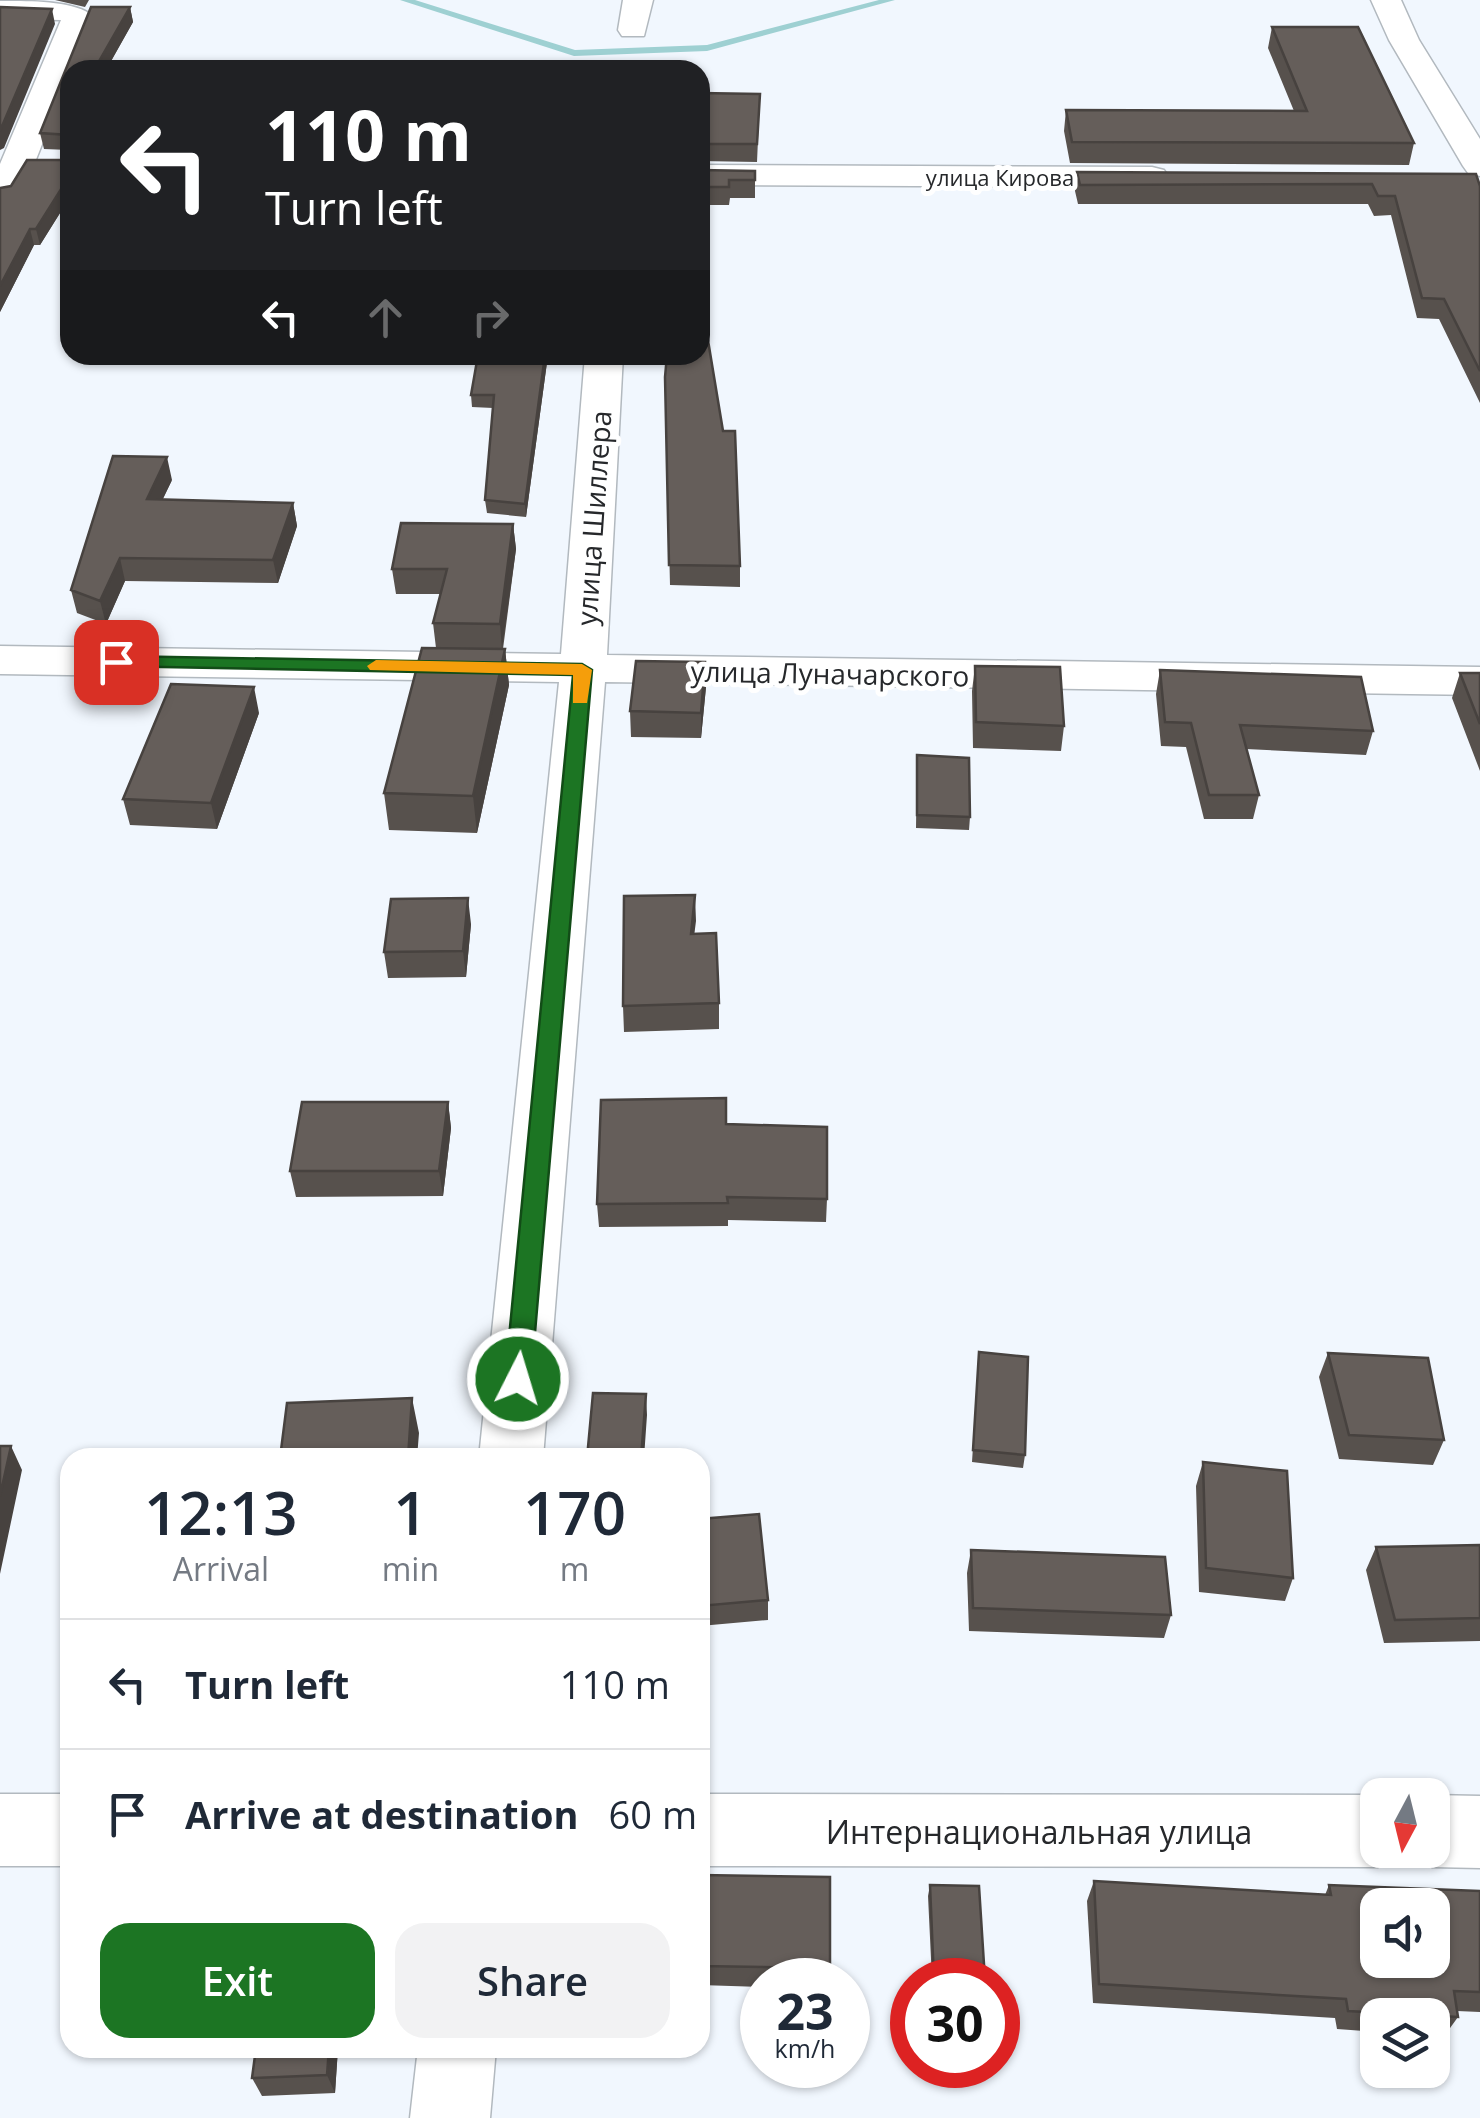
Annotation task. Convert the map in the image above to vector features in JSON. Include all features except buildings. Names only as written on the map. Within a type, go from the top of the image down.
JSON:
[{"type":"street","points":[[1386,0],[1404,40],[1480,166]]},
{"type":"street","points":[[0,10],[59,10],[78,16],[9,162],[0,193]]},
{"type":"street","points":[[9,162],[53,163]]},
{"type":"street","name":"улица Кирова","points":[[710,175],[1188,177]]},
{"type":"street","points":[[1441,178],[1480,178]]},
{"type":"street","name":"улица Шиллера","points":[[512,1448],[582,670],[603,365]]},
{"type":"street","name":"улица Луначарского","points":[[0,660],[1480,681]]},
{"type":"street","points":[[0,1830],[60,1830]]},
{"type":"street","name":"Интернациональная улица","points":[[710,1830],[1360,1831]]},
{"type":"street","points":[[1450,1832],[1480,1832]]},
{"type":"street","points":[[450,2118],[456,2058]]},
{"type":"waterway","points":[[405,0],[574,53],[707,48],[890,0]]},
{"type":"slow traffic","points":[[376,666],[582,670],[580,699]]},
{"type":"route","points":[[116,662],[582,670],[518,1379]]}]
